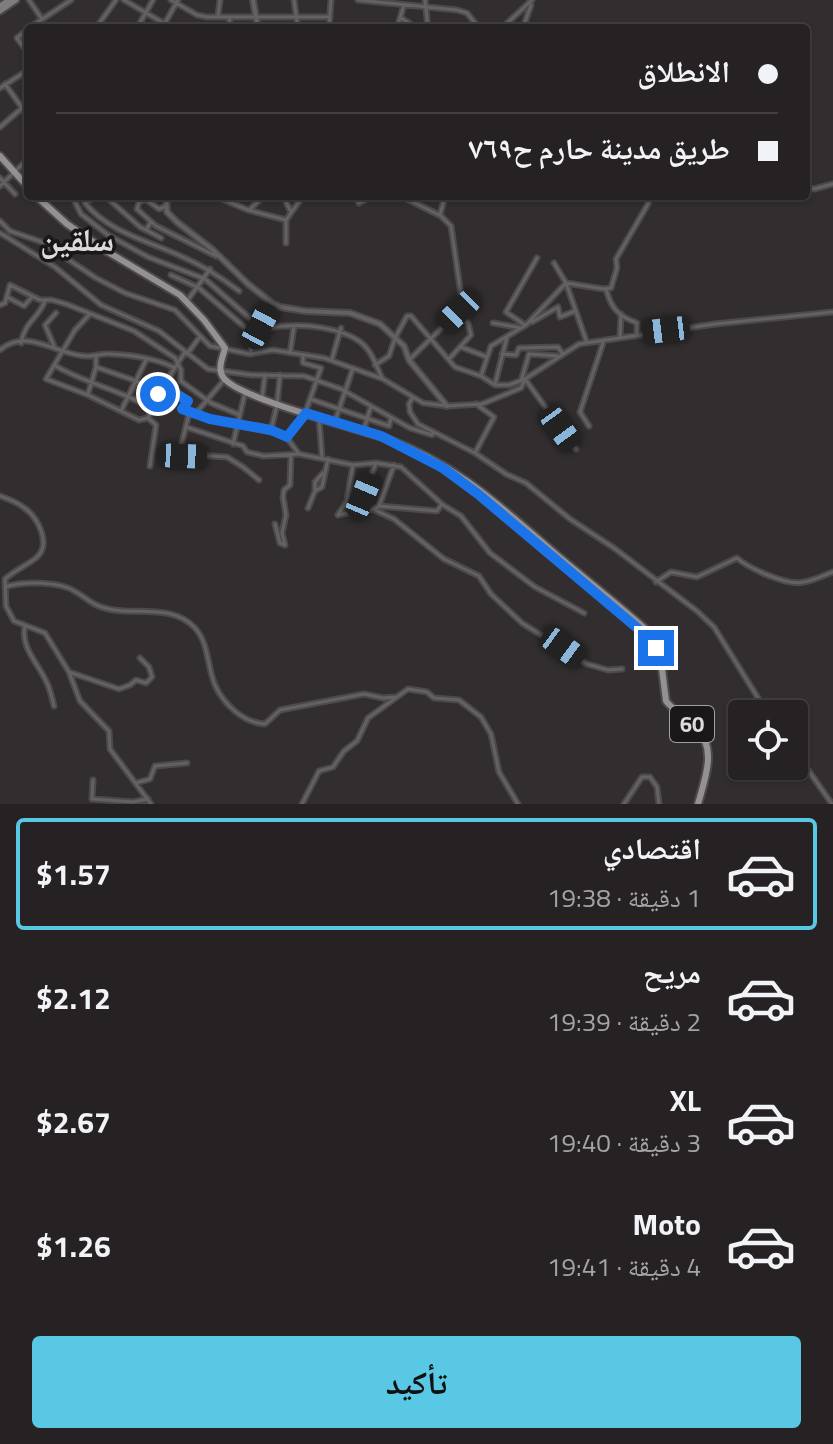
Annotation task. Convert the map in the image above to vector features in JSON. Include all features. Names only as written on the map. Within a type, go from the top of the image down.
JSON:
[{"type":"main road","points":[[0,8],[9,0]]},
{"type":"main road","points":[[0,8],[16,0]]},
{"type":"main road","points":[[0,156],[24,183]]},
{"type":"main road","points":[[40,200],[67,224],[187,301],[225,348],[220,369],[225,379]]},
{"type":"main road","name":"60","points":[[225,379],[277,405],[381,436],[443,468],[642,632],[658,650],[662,661],[666,701],[698,730],[707,747],[708,765],[698,804]]},
{"type":"street","points":[[29,0],[42,19]]},
{"type":"street","points":[[35,24],[71,0]]},
{"type":"street","points":[[100,24],[116,0]]},
{"type":"street","points":[[124,0],[165,23],[177,2]]},
{"type":"street","points":[[139,24],[153,0]]},
{"type":"street","points":[[171,0],[197,15],[330,17]]},
{"type":"street","points":[[218,17],[220,0]]},
{"type":"street","points":[[253,0],[257,24]]},
{"type":"street","points":[[294,0],[297,24]]},
{"type":"street","points":[[329,24],[331,0]]},
{"type":"street","points":[[358,0],[396,2],[467,13],[476,24]]},
{"type":"street","points":[[425,0],[427,24]]},
{"type":"street","points":[[525,24],[532,1]]},
{"type":"street","points":[[506,24],[532,1]]},
{"type":"street","points":[[399,24],[404,5]]},
{"type":"street","points":[[229,24],[230,17]]},
{"type":"street","points":[[401,18],[411,24]]},
{"type":"street","points":[[24,32],[17,38],[24,48]]},
{"type":"street","points":[[0,88],[24,72]]},
{"type":"street","points":[[5,84],[24,111]]},
{"type":"street","points":[[0,127],[22,108]]},
{"type":"street","points":[[15,194],[1,182],[24,162]]},
{"type":"street","points":[[810,188],[833,184]]},
{"type":"street","points":[[47,207],[50,200]]},
{"type":"street","points":[[74,200],[81,214],[108,235],[178,270],[205,279],[260,326],[270,330],[294,326],[341,330],[359,341],[370,353],[383,379]]},
{"type":"street","points":[[90,200],[85,203],[94,214],[130,235],[210,269],[239,291]]},
{"type":"street","points":[[109,200],[130,220],[161,238]]},
{"type":"street","points":[[142,200],[137,209],[151,222],[219,256]]},
{"type":"street","points":[[147,200],[159,209],[166,206]]},
{"type":"street","points":[[166,200],[167,212],[177,222],[272,303],[280,307],[358,315],[380,324],[404,346],[409,360],[447,406]]},
{"type":"street","points":[[224,200],[286,220]]},
{"type":"street","points":[[248,210],[259,200]]},
{"type":"street","points":[[285,200],[291,212]]},
{"type":"street","points":[[286,243],[286,220],[300,200]]},
{"type":"street","points":[[409,200],[440,215],[451,226],[461,295],[459,311],[409,360]]},
{"type":"street","points":[[440,215],[444,200]]},
{"type":"street","points":[[566,283],[611,288],[617,268],[616,259],[649,200]]},
{"type":"street","points":[[0,221],[10,231],[42,242],[96,278],[125,293],[175,310],[210,346],[250,354],[273,350],[331,360],[383,379],[423,403],[447,406],[476,404],[521,388],[529,354],[557,356]]},
{"type":"street","points":[[146,230],[151,222]]},
{"type":"street","points":[[0,233],[55,267],[101,305],[159,331],[208,369],[297,375],[316,380],[410,428],[432,435],[433,432]]},
{"type":"street","points":[[524,327],[506,312],[537,258]]},
{"type":"street","points":[[554,263],[566,283],[587,343]]},
{"type":"street","points":[[187,301],[210,269]]},
{"type":"street","points":[[232,286],[237,273]]},
{"type":"street","points":[[171,275],[197,289],[255,336]]},
{"type":"street","points":[[524,327],[566,283]]},
{"type":"street","points":[[0,305],[5,303],[10,285],[32,297],[66,304],[134,331],[166,351],[181,370],[181,381],[206,400],[240,415]]},
{"type":"street","points":[[606,289],[610,306],[637,323],[637,335]]},
{"type":"street","points":[[7,297],[24,306],[32,297]]},
{"type":"street","points":[[21,343],[23,330],[42,309],[45,301]]},
{"type":"street","points":[[250,354],[255,336],[272,303]]},
{"type":"street","points":[[481,376],[491,346],[558,307],[560,317],[575,311]]},
{"type":"street","points":[[448,360],[471,335],[468,323],[459,311]]},
{"type":"street","points":[[375,365],[389,356],[395,338],[409,315],[455,367],[481,376],[495,385],[509,385],[523,380],[579,344],[833,312]]},
{"type":"street","points":[[54,346],[45,325],[56,313]]},
{"type":"street","points":[[620,337],[621,314]]},
{"type":"street","points":[[89,315],[75,330],[46,379],[139,420],[148,418]]},
{"type":"street","points":[[240,323],[246,316]]},
{"type":"street","points":[[493,323],[524,327]]},
{"type":"street","points":[[290,353],[294,326]]},
{"type":"street","points":[[331,360],[341,330]]},
{"type":"street","points":[[495,385],[507,337]]},
{"type":"street","points":[[148,418],[176,362],[200,338]]},
{"type":"street","points":[[589,426],[580,412],[604,340]]},
{"type":"street","points":[[0,350],[13,342],[35,341],[83,356],[108,353],[173,367]]},
{"type":"street","points":[[461,347],[487,358]]},
{"type":"street","points":[[502,354],[516,355],[519,348],[558,347],[562,353]]},
{"type":"street","points":[[88,395],[96,355]]},
{"type":"street","points":[[287,437],[306,413],[321,368],[303,363],[303,355]]},
{"type":"street","points":[[121,411],[146,359]]},
{"type":"street","points":[[54,365],[73,377],[129,395],[151,408]]},
{"type":"street","points":[[96,367],[136,381],[158,394]]},
{"type":"street","points":[[335,421],[353,368]]},
{"type":"street","points":[[262,398],[265,375]]},
{"type":"street","points":[[271,430],[280,375]]},
{"type":"street","points":[[196,413],[225,379]]},
{"type":"street","points":[[523,380],[576,449]]},
{"type":"street","points":[[163,386],[188,401],[182,409],[210,419],[271,430],[287,437],[299,454]]},
{"type":"street","points":[[233,444],[245,391]]},
{"type":"street","points":[[413,397],[409,404],[410,412],[418,424],[526,483],[714,627],[759,700]]},
{"type":"street","points":[[310,399],[389,426],[391,418]]},
{"type":"street","points":[[475,453],[494,417],[476,404]]},
{"type":"street","points":[[363,431],[371,406]]},
{"type":"street","points":[[190,410],[179,454],[227,457],[259,480]]},
{"type":"street","points":[[148,418],[156,425],[150,466]]},
{"type":"street","points":[[319,418],[322,457]]},
{"type":"street","points":[[186,427],[264,456],[299,454],[353,465],[394,465],[411,474],[442,504],[461,516],[490,553],[521,576],[584,613]]},
{"type":"street","points":[[275,524],[280,543],[285,545],[282,533],[286,515],[283,497],[284,490],[290,485],[291,455]]},
{"type":"street","points":[[308,508],[315,491],[322,487],[328,459]]},
{"type":"street","points":[[347,501],[363,496],[376,463]]},
{"type":"street","points":[[353,465],[347,501],[338,515],[377,508],[437,511],[442,504]]},
{"type":"street","points":[[377,508],[394,465]]},
{"type":"street","points":[[0,496],[24,507],[40,528],[44,539],[37,557],[5,579],[6,606],[14,621],[45,633],[69,672],[80,701],[109,731],[110,749],[151,804]]},
{"type":"street","points":[[377,508],[444,559],[479,576],[491,594],[522,623],[587,664],[608,670],[622,669]]},
{"type":"street","points":[[656,582],[671,572],[697,577],[737,558],[750,569],[788,584],[833,572]]},
{"type":"street","points":[[5,587],[17,583],[40,583],[74,590],[89,603],[116,611],[137,609],[179,615],[201,635],[216,687],[239,715],[252,723],[265,724],[280,710],[364,694],[397,697]]},
{"type":"street","points":[[25,626],[23,634],[31,658],[47,681],[54,706]]},
{"type":"street","points":[[69,672],[119,689],[136,680],[146,683],[152,677],[149,667],[140,658]]},
{"type":"street","points":[[302,804],[319,771],[333,767],[344,751],[357,741],[368,718],[408,689],[427,692],[434,698],[459,700],[481,717],[491,734],[499,772],[518,804]]},
{"type":"street","points":[[136,783],[150,779],[155,766],[187,763]]},
{"type":"street","points":[[808,770],[832,804]]},
{"type":"street","points":[[624,804],[642,777],[650,777],[657,787],[659,804]]},
{"type":"street","points":[[93,780],[92,799],[133,802],[148,799]]},
{"type":"district","name":"سلقين","points":[[77,239]]},
{"type":"route","points":[[158,394],[163,386],[188,401],[182,409],[210,419],[271,430],[287,437],[306,413],[381,436],[414,451],[478,494],[642,632],[656,648]]}]
